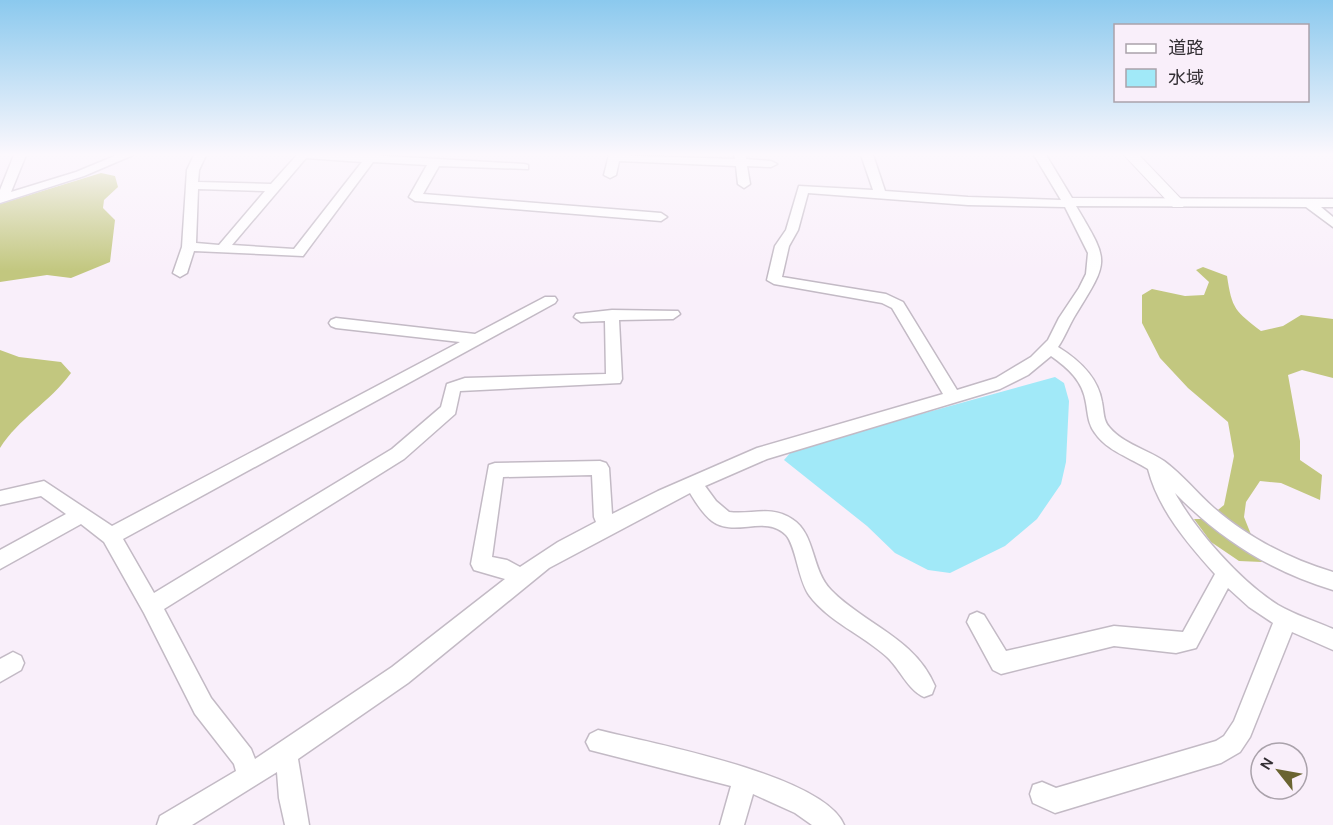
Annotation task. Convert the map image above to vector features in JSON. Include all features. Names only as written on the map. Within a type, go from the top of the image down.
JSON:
[{"type":"street","points":[[180,273],[189,247],[192,194]]},
{"type":"street","points":[[223,248],[269,194]]},
{"type":"street","points":[[189,247],[298,253],[344,194]]},
{"type":"street","points":[[417,194],[415,197],[661,217]]},
{"type":"street","points":[[802,194],[792,230],[782,246],[774,280],[885,299],[898,305],[903,317],[953,397]]},
{"type":"street","points":[[872,194],[978,202],[1061,204],[1070,202],[1333,203]]},
{"type":"street","points":[[169,825],[250,777],[400,675],[521,579],[565,548],[693,483],[762,453],[833,434],[1010,380],[1050,349],[1066,318],[1087,288],[1095,269],[1095,255],[1092,247],[1065,194]]},
{"type":"street","points":[[1168,194],[1178,204]]},
{"type":"street","points":[[1309,203],[1333,223]]},
{"type":"street","points":[[111,536],[550,300]]},
{"type":"street","points":[[581,317],[673,314]]},
{"type":"street","points":[[151,606],[398,454],[449,410],[453,388],[465,384],[614,379],[612,315]]},
{"type":"street","points":[[336,323],[477,339]]},
{"type":"street","points":[[1050,349],[1069,360],[1085,376],[1090,387],[1096,422],[1103,432],[1156,465],[1176,481],[1212,518],[1258,552],[1284,565],[1333,581]]},
{"type":"street","points":[[1156,465],[1162,486],[1182,520],[1228,574],[1257,602],[1284,618],[1333,640]]},
{"type":"street","points":[[521,579],[507,569],[482,564],[495,470],[600,468],[603,517],[609,525]]},
{"type":"street","points":[[693,483],[722,518],[732,521],[764,517],[782,522],[795,531],[805,568],[815,587],[828,601],[897,651],[924,686]]},
{"type":"street","points":[[0,498],[44,488],[111,536],[151,606],[203,706],[243,757],[250,777]]},
{"type":"street","points":[[0,560],[81,515]]},
{"type":"street","points":[[977,622],[1001,663],[1114,636],[1176,643],[1189,641],[1221,581],[1228,574]]},
{"type":"street","points":[[1042,794],[1055,801],[1221,751],[1232,744],[1246,719],[1283,628],[1284,618]]},
{"type":"street","points":[[598,742],[745,778],[804,804],[832,825]]},
{"type":"street","points":[[282,756],[289,766],[291,798],[297,825]]},
{"type":"street","points":[[732,825],[745,778]]},
{"type":"green space","points":[[34,194],[111,194],[104,200],[103,208],[115,220],[110,262],[71,278],[47,275],[0,282],[0,204]]},
{"type":"green space","points":[[1203,267],[1227,276],[1236,308],[1245,319],[1261,331],[1283,326],[1301,315],[1333,319],[1333,378],[1302,370],[1288,375],[1300,441],[1300,460],[1322,475],[1320,500],[1281,483],[1260,481],[1246,502],[1244,517],[1262,562],[1239,561],[1211,542],[1194,519],[1207,519],[1224,505],[1234,456],[1228,422],[1188,388],[1160,358],[1142,323],[1142,295],[1152,289],[1185,296],[1204,295],[1209,282],[1196,270]]},
{"type":"green space","points":[[0,350],[19,357],[61,362],[71,373],[54,393],[16,428],[0,448]]},
{"type":"water","points":[[1055,377],[1064,383],[1069,401],[1066,462],[1061,484],[1037,519],[1005,546],[950,573],[928,570],[895,553],[867,526],[784,460],[791,452]]}]
